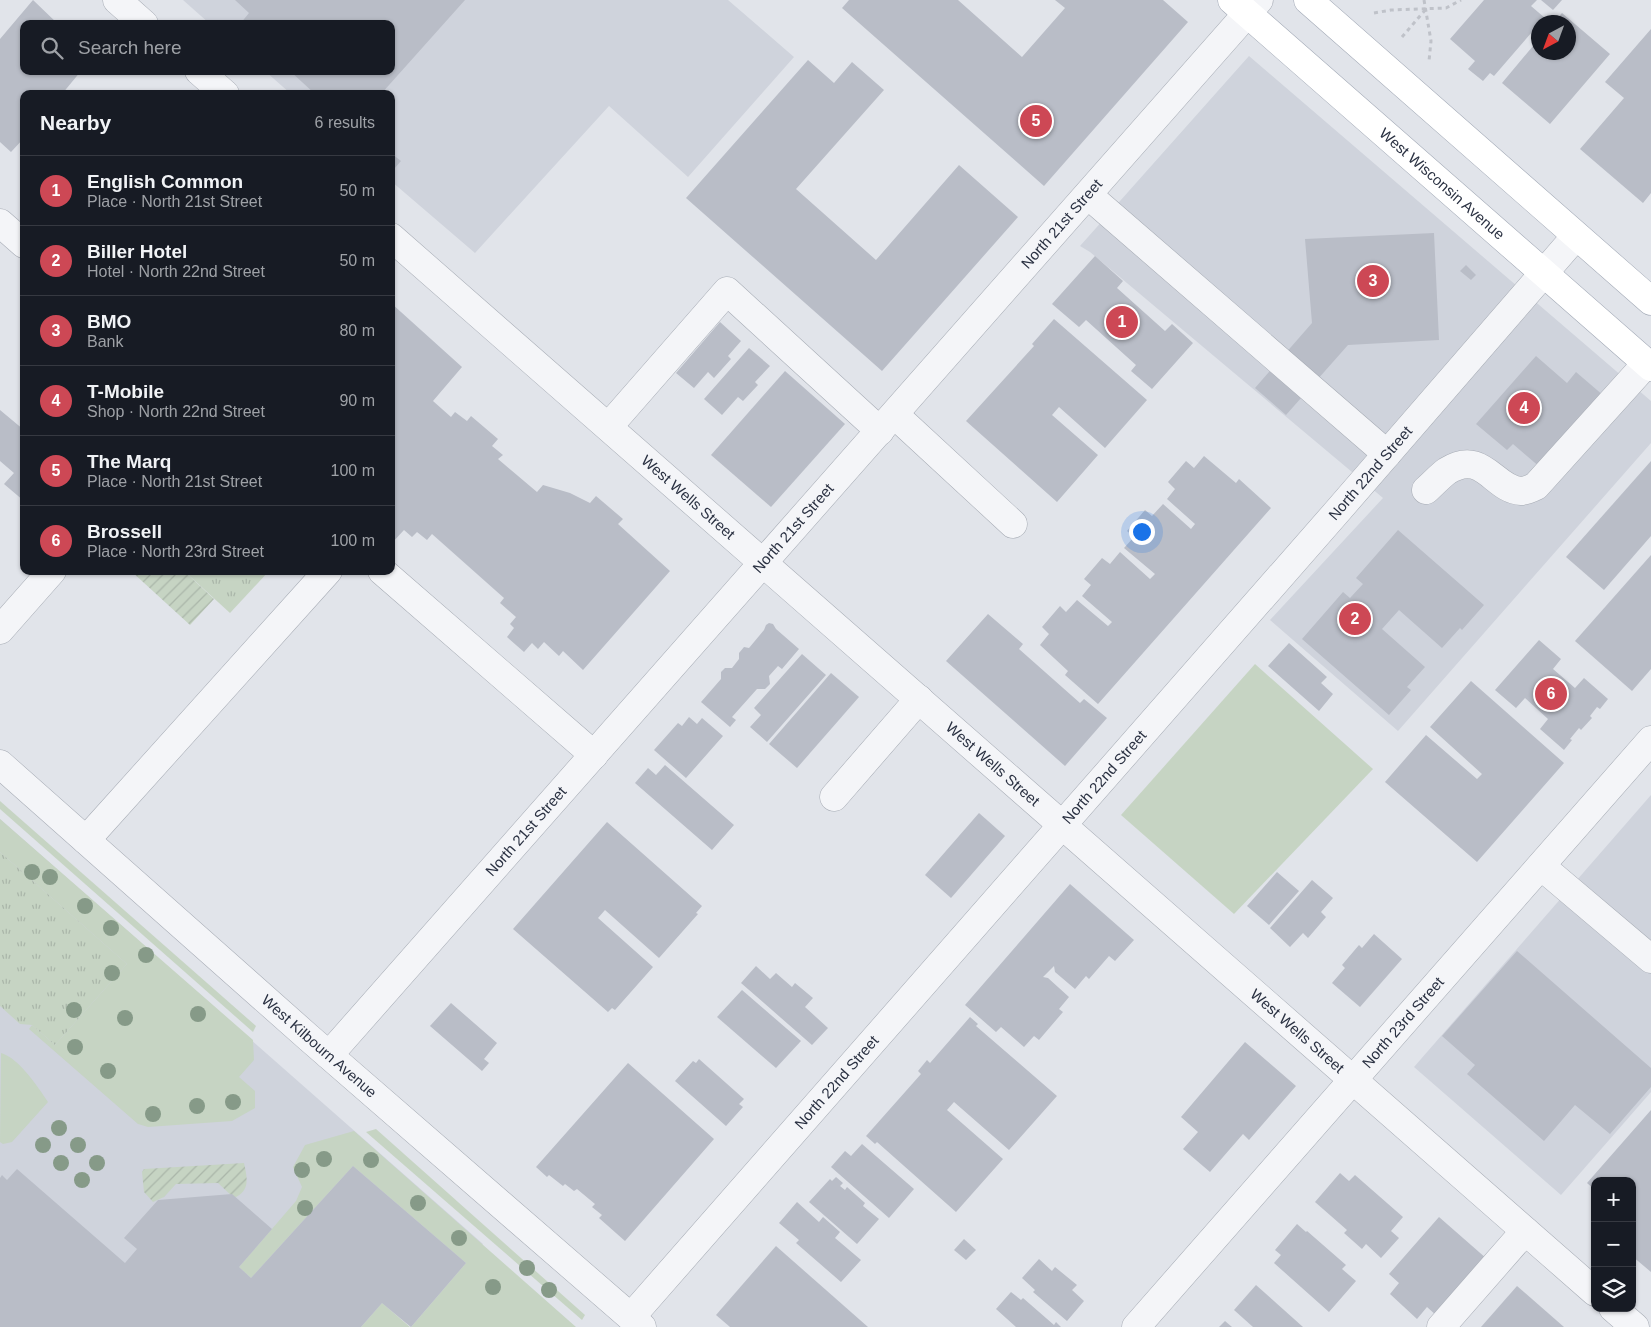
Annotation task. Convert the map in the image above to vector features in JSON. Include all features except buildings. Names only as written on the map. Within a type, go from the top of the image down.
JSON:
[{"type":"main road","points":[[1308,0],[1651,302]]},
{"type":"main road","name":"West Wisconsin Avenue","points":[[1246,5],[1544,274],[1649,365]]},
{"type":"street","points":[[117,0],[140,20]]},
{"type":"street","name":"North 21st Street","points":[[329,1055],[1088,196],[1246,5]]},
{"type":"street","points":[[204,75],[220,90]]},
{"type":"street","points":[[1088,196],[1387,454]]},
{"type":"street","points":[[0,223],[20,240]]},
{"type":"street","name":"North 22nd Street","points":[[636,1322],[1062,826],[1576,236]]},
{"type":"street","name":"West Wells Street","points":[[395,240],[609,426],[1062,826],[1591,1289]]},
{"type":"street","points":[[609,426],[727,291],[1013,524]]},
{"type":"street","points":[[1426,490],[1447,471],[1460,466],[1475,465],[1493,475],[1505,486],[1522,491],[1536,486],[1649,365]]},
{"type":"street","points":[[0,630],[48,575]]},
{"type":"street","points":[[86,840],[324,575]]},
{"type":"street","points":[[387,575],[594,755]]},
{"type":"street","points":[[834,797],[919,699]]},
{"type":"street","name":"North 23rd Street","points":[[1136,1327],[1651,740]]},
{"type":"street","name":"West Kilbourn Avenue","points":[[0,764],[329,1055],[636,1322]]},
{"type":"street","points":[[1541,866],[1651,960]]},
{"type":"street","points":[[1441,1327],[1525,1231]]},
{"type":"street","points":[[1617,1312],[1634,1327]]},
{"type":"path","points":[[1424,0],[1431,40],[1429,61]]},
{"type":"path","points":[[1374,13],[1391,10],[1446,8],[1461,0]]},
{"type":"path","points":[[1402,37],[1426,9]]},
{"type":"shaded area","points":[[183,0],[728,0],[794,57],[688,177],[609,106],[475,253],[395,184],[395,90],[286,90],[270,75],[395,75],[395,20],[206,20]]},
{"type":"shaded area","points":[[1249,56],[1651,401],[1651,443],[1398,731],[1270,620],[1383,498],[1090,252],[1080,246]]},
{"type":"shaded area","points":[[1651,795],[1651,1092],[1561,1195],[1414,1067]]},
{"type":"shaded area","points":[[0,819],[483,1244],[411,1327],[382,1304],[361,1327],[0,1327]]},
{"type":"green space","points":[[135,575],[188,575],[214,599],[190,625]]},
{"type":"green space","points":[[188,575],[265,575],[230,613]]},
{"type":"green space","points":[[1255,664],[1373,769],[1234,914],[1121,815]]},
{"type":"green space","points":[[0,801],[256,1026],[253,1032],[0,809]]},
{"type":"green space","points":[[0,819],[253,1040],[254,1060],[239,1077],[255,1091],[255,1108],[232,1121],[148,1127],[138,1124],[29,1029],[32,1025],[55,1045],[127,964],[0,852]]},
{"type":"green space","points":[[0,852],[127,964],[55,1045],[32,1025],[20,1024],[0,1006]]},
{"type":"green space","points":[[1,1053],[8,1056],[21,1067],[48,1102],[12,1142],[3,1144],[0,1142]]},
{"type":"green space","points":[[376,1129],[585,1315],[582,1320],[366,1132]]},
{"type":"green space","points":[[354,1131],[576,1327],[411,1327],[466,1263],[353,1166],[251,1278],[239,1267],[296,1201],[302,1187],[293,1167],[305,1145]]},
{"type":"green space","points":[[244,1163],[247,1183],[243,1192],[234,1198],[218,1183],[176,1184],[164,1197],[153,1202],[144,1192],[142,1172],[144,1169]]},
{"type":"green space","points":[[382,1303],[410,1327],[361,1327]]},
{"type":"place","name":"The Marq","points":[[1036,121]]},
{"type":"place","name":"BMO","points":[[1373,281]]},
{"type":"place","name":"English Common","points":[[1122,322]]},
{"type":"place","name":"T-Mobile","points":[[1524,408]]},
{"type":"place","name":"Biller Hotel","points":[[1355,619]]},
{"type":"place","name":"Brossell","points":[[1551,694]]}]
